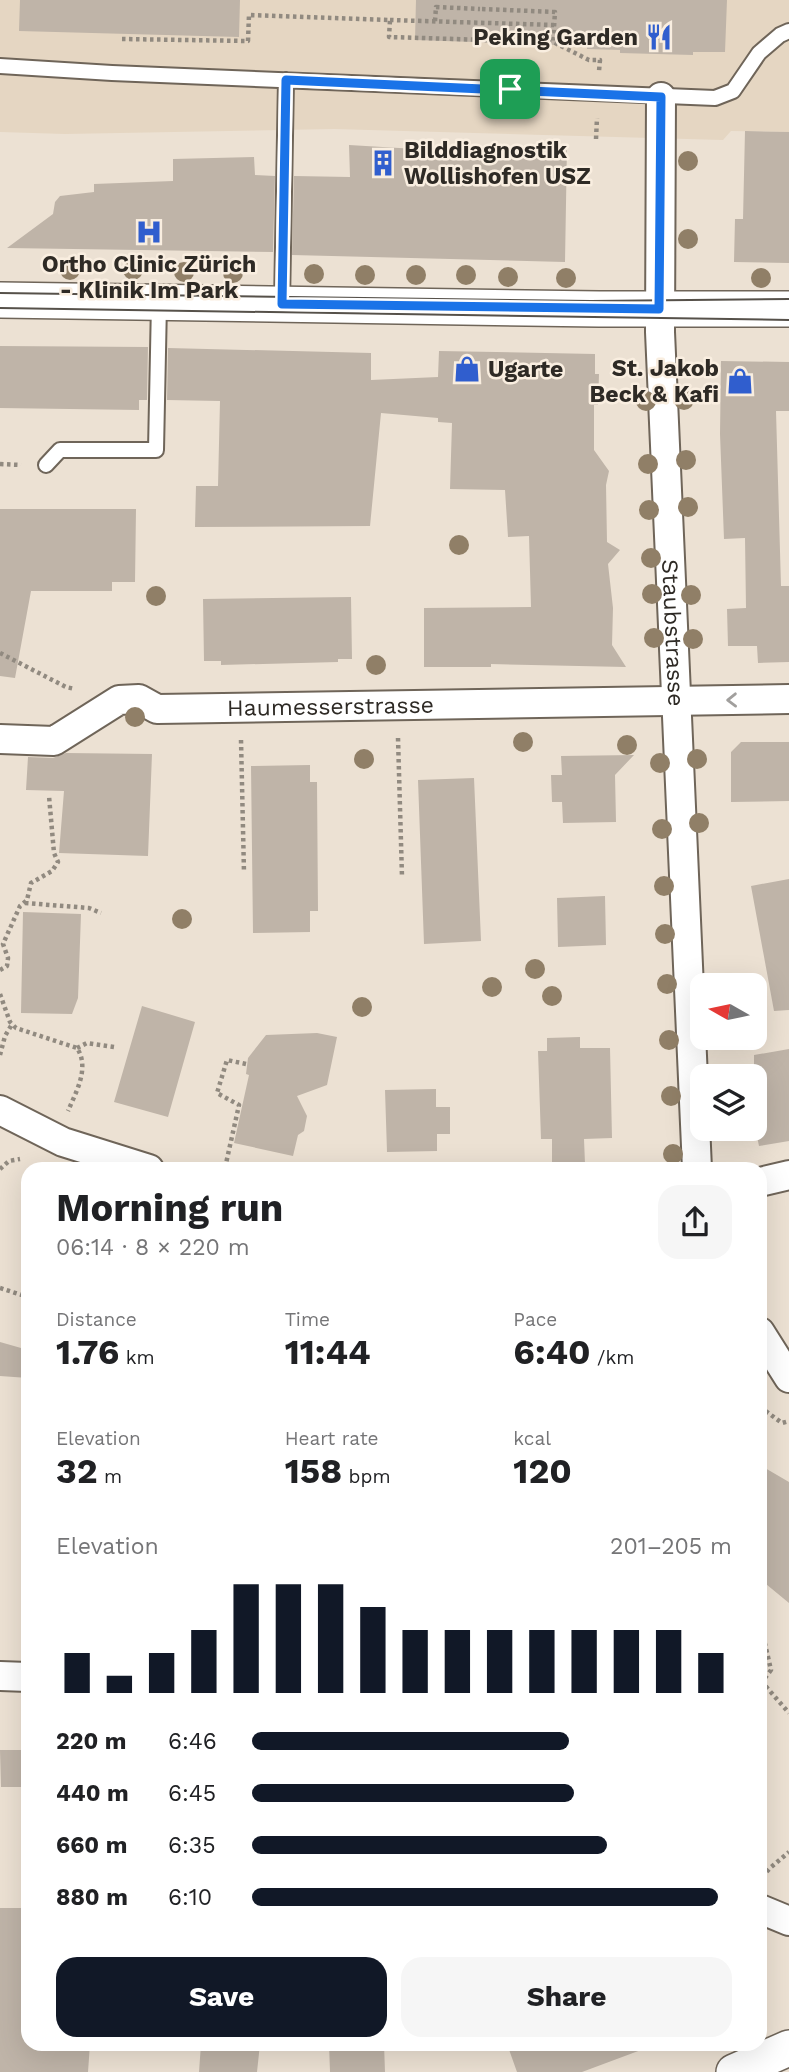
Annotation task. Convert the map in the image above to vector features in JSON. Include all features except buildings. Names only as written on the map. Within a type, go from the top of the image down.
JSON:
[{"type":"street","name":"Staubstrasse","points":[[661,97],[659,309],[696,1162]]},
{"type":"street","points":[[0,300],[789,309]]},
{"type":"street","points":[[0,739],[54,741],[119,699]]},
{"type":"street","name":"Haumesserstrasse","points":[[119,699],[139,699],[158,709],[789,699]]},
{"type":"street","points":[[0,1110],[63,1142],[127,1162]]},
{"type":"street","points":[[767,1180],[789,1175]]},
{"type":"street","points":[[767,1343],[789,1378]]},
{"type":"street","points":[[0,1676],[21,1677]]},
{"type":"street","points":[[767,1912],[789,1922]]},
{"type":"street","points":[[734,2072],[789,2048]]},
{"type":"lane","points":[[0,66],[661,97],[715,97],[733,91],[760,53],[780,35],[789,31]]},
{"type":"lane","points":[[282,304],[286,80]]},
{"type":"lane","points":[[46,465],[61,450],[156,450],[159,303]]},
{"type":"path","points":[[435,21],[436,7],[555,12],[554,42]]},
{"type":"path","points":[[122,40],[248,41],[248,15],[554,25]]},
{"type":"path","points":[[390,20],[389,37],[554,42],[589,60],[600,60]]},
{"type":"path","points":[[0,653],[66,687],[119,699]]},
{"type":"path","points":[[398,726],[402,877]]},
{"type":"path","points":[[241,751],[244,873]]},
{"type":"path","points":[[0,971],[7,966],[8,958],[3,944],[20,906],[27,900],[31,883],[52,871],[58,862],[54,853],[49,796]]},
{"type":"path","points":[[24,903],[89,908],[102,913]]},
{"type":"path","points":[[0,994],[16,1028],[77,1048],[87,1043],[114,1047]]},
{"type":"path","points":[[0,1055],[12,1024]]},
{"type":"path","points":[[67,1112],[83,1067],[77,1048]]},
{"type":"path","points":[[226,1162],[239,1105],[217,1093],[227,1060],[246,1064]]},
{"type":"path","points":[[0,1169],[9,1161],[18,1158],[31,1161]]},
{"type":"path","points":[[0,1288],[21,1295]]},
{"type":"path","points":[[767,1412],[782,1423],[789,1421]]},
{"type":"path","points":[[767,1653],[771,1670],[767,1675]]},
{"type":"path","points":[[767,1689],[789,1713]]},
{"type":"path","points":[[767,1872],[789,1852]]},
{"type":"shaded area","points":[[0,0],[789,0],[789,132],[731,131],[723,140],[334,129],[65,134],[0,132]]},
{"type":"tram line","points":[[0,293],[591,301],[789,299]]},
{"type":"tram line","points":[[0,308],[789,320]]},
{"type":"place","name":"Peking Garden","points":[[659,37]]},
{"type":"place","name":"Bilddiagnostik Wollishofen USZ","points":[[383,163]]},
{"type":"place","name":"Ortho Clinic Zürich - Klinik Im Park","points":[[149,232]]},
{"type":"place","name":"Ugarte","points":[[467,369]]},
{"type":"place","name":"St. Jakob Beck & Kafi","points":[[740,381]]},
{"type":"route","points":[[286,80],[510,89],[661,97],[659,309],[282,304],[286,80]]}]
